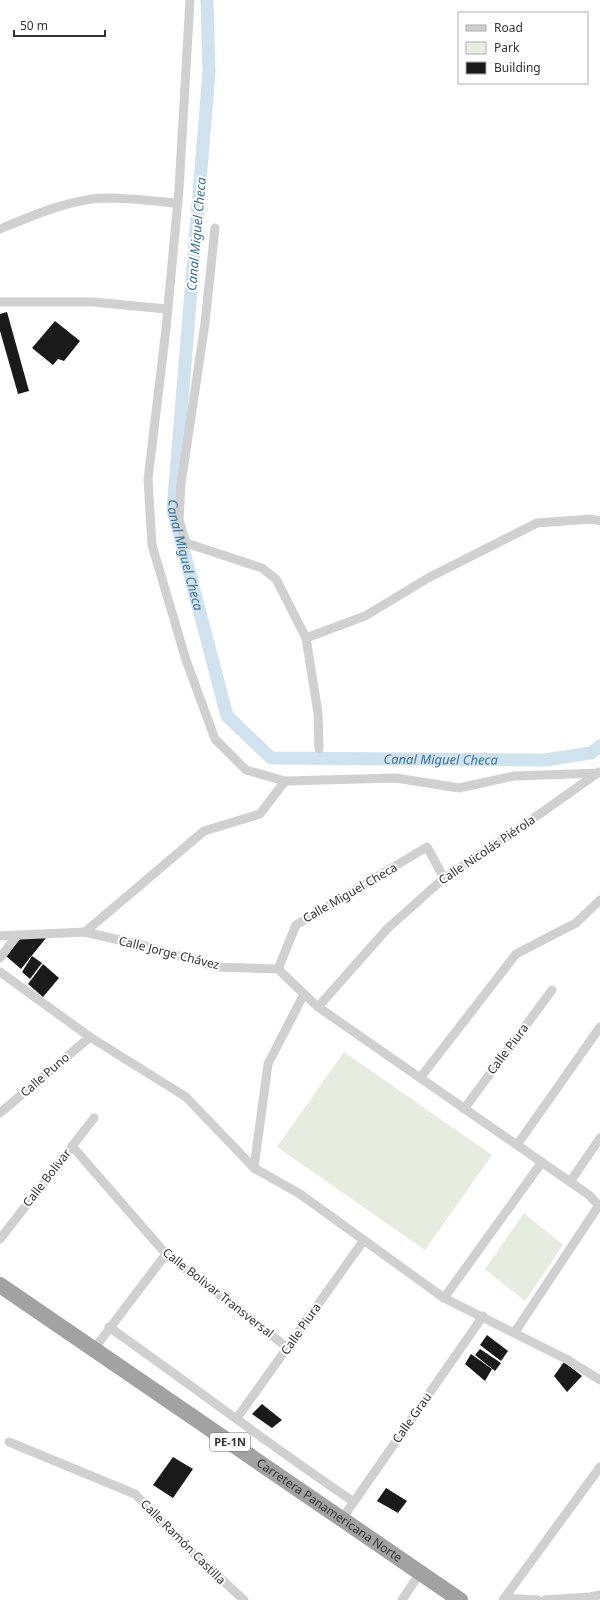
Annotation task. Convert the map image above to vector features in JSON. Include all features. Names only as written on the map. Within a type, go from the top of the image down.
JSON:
[{"type":"highway","name":"Carretera Panamericana Norte","points":[[0,1285],[460,1600]]},
{"type":"street","points":[[190,0],[177,203],[148,479],[152,545],[186,660],[215,739],[246,770],[285,781],[396,778],[459,788],[514,776],[600,772]]},
{"type":"street","points":[[0,229],[35,214],[81,201],[107,198],[177,203]]},
{"type":"street","points":[[215,228],[205,323],[182,484],[179,520],[186,543],[262,568],[276,579],[306,638],[318,713],[319,749]]},
{"type":"street","points":[[0,302],[93,302],[167,309]]},
{"type":"street","points":[[306,638],[365,616],[428,578],[537,523],[592,519],[600,521]]},
{"type":"street","name":"Calle Nicolás Piérola","points":[[318,1007],[387,929],[444,878],[517,830],[600,772]]},
{"type":"street","points":[[86,932],[204,830],[260,814],[285,781]]},
{"type":"street","name":"Calle Miguel Checa","points":[[278,969],[296,924],[427,847],[444,878]]},
{"type":"street","points":[[420,1078],[516,954],[576,923],[600,900]]},
{"type":"street","name":"Calle Jorge Chávez","points":[[0,936],[86,932],[145,946],[217,967],[278,969]]},
{"type":"street","points":[[0,958],[17,935]]},
{"type":"street","points":[[278,969],[318,1007],[589,1195],[599,1206],[514,1332]]},
{"type":"street","points":[[0,972],[90,1036],[186,1098],[254,1168],[300,1194],[444,1298],[483,1316],[568,1360],[600,1380]]},
{"type":"street","name":"Calle Piura","points":[[464,1109],[552,990]]},
{"type":"street","points":[[254,1168],[268,1064],[304,994]]},
{"type":"street","points":[[517,1145],[600,1027]]},
{"type":"street","name":"Calle Puno","points":[[0,1113],[90,1036]]},
{"type":"street","name":"Calle Bolivar","points":[[0,1239],[94,1118]]},
{"type":"street","points":[[570,1182],[600,1138]]},
{"type":"street","name":"Calle Bolivar Transversal","points":[[72,1146],[166,1254],[288,1348]]},
{"type":"street","points":[[444,1298],[542,1162]]},
{"type":"street","name":"Calle Piura","points":[[237,1418],[364,1240]]},
{"type":"street","points":[[94,1349],[166,1254]]},
{"type":"street","name":"Calle Grau","points":[[342,1519],[483,1316]]},
{"type":"street","points":[[110,1327],[237,1418],[292,1461],[354,1502]]},
{"type":"street","name":"Calle Ramón Castilla","points":[[9,1442],[136,1494],[182,1543],[244,1600]]},
{"type":"street","points":[[504,1599],[600,1467]]},
{"type":"street","points":[[402,1600],[420,1573]]},
{"type":"street","points":[[545,1600],[600,1595]]},
{"type":"street","points":[[504,1599],[538,1600]]},
{"type":"green space","points":[[344,1052],[492,1155],[425,1250],[277,1147]]},
{"type":"green space","points":[[524,1213],[563,1245],[525,1301],[485,1269]]},
{"type":"building","points":[[7,312],[29,391],[18,394],[0,331],[0,314]]},
{"type":"building","points":[[55,321],[80,341],[64,361],[58,359],[53,365],[32,348]]},
{"type":"building","points":[[21,938],[46,938],[21,969],[6,956]]},
{"type":"building","points":[[32,956],[42,963],[30,979],[22,972]]},
{"type":"building","points":[[43,964],[59,978],[43,997],[28,984]]},
{"type":"building","points":[[487,1335],[508,1351],[501,1361],[480,1345]]},
{"type":"building","points":[[480,1349],[501,1363],[495,1371],[475,1355]]},
{"type":"building","points":[[471,1354],[492,1369],[485,1381],[465,1364]]},
{"type":"building","points":[[564,1362],[582,1376],[567,1392],[554,1376]]},
{"type":"building","points":[[262,1404],[282,1420],[272,1428],[252,1414]]},
{"type":"building","points":[[173,1457],[193,1469],[173,1498],[153,1485]]},
{"type":"building","points":[[386,1488],[407,1501],[398,1513],[377,1501]]},
{"type":"waterway","name":"Canal Miguel Checa","points":[[207,0],[209,72],[173,510],[227,716],[271,758],[545,760],[591,753],[600,746]]}]
